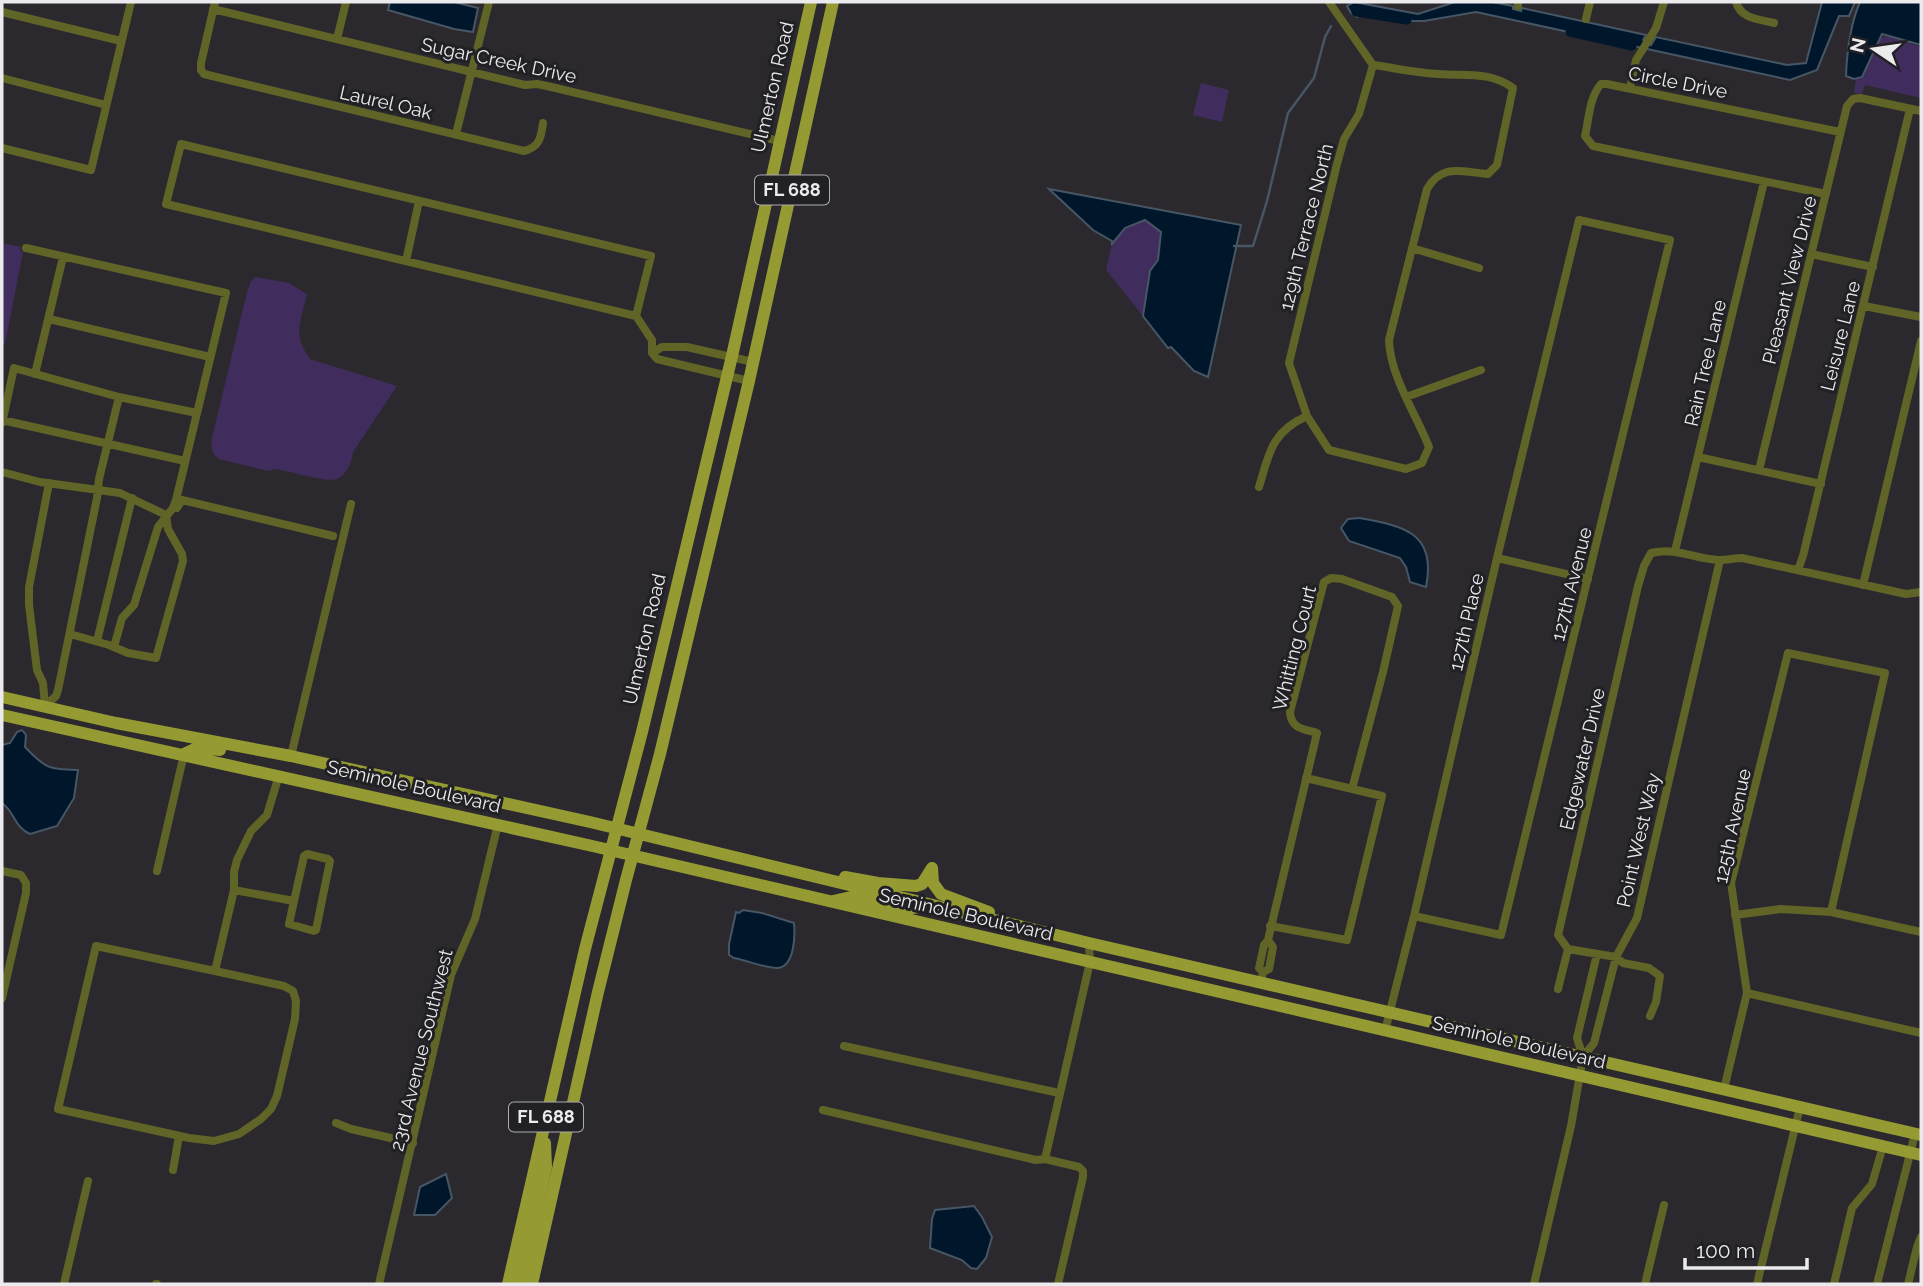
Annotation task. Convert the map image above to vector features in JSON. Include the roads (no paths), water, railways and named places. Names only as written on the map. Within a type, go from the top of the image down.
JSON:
[{"type":"main road","name":"Ulmerton Road","points":[[509,1284],[610,850],[642,732],[732,356],[811,2]]},
{"type":"main road","name":"FL 688","points":[[532,1284],[598,992],[660,754],[749,381],[833,2]]},
{"type":"main road","name":"Seminole Boulevard","points":[[2,696],[116,723],[291,756],[616,828],[1089,943],[1262,977],[1390,1012],[1918,1134]]},
{"type":"main road","points":[[2,704],[30,709],[45,706]]},
{"type":"main road","name":"Seminole Boulevard","points":[[2,715],[498,824],[1916,1154]]},
{"type":"main road","points":[[58,728],[71,720],[104,726],[116,723]]},
{"type":"main road","points":[[184,754],[197,748],[219,751],[231,745]]},
{"type":"main road","points":[[279,775],[291,756]]},
{"type":"main road","points":[[792,872],[909,887],[922,884],[932,867],[933,883],[941,894],[1040,931]]},
{"type":"main road","points":[[829,902],[850,897],[906,909],[932,905]]},
{"type":"main road","points":[[520,1284],[546,1167],[544,1125]]},
{"type":"street","points":[[2,148],[91,170],[131,2]]},
{"type":"street","points":[[337,39],[346,2]]},
{"type":"street","points":[[456,134],[489,2]]},
{"type":"street","points":[[1329,2],[1373,65],[1438,74],[1477,74],[1504,81],[1513,88],[1497,165],[1488,174],[1446,171],[1433,178],[1427,189],[1389,340],[1390,353],[1406,397],[1481,370]]},
{"type":"street","points":[[1587,19],[1590,2]]},
{"type":"street","points":[[1630,88],[1636,60],[1656,28],[1664,2]]},
{"type":"street","points":[[1736,2],[1738,8],[1748,17],[1774,23]]},
{"type":"street","name":"Sugar Creek Drive","points":[[214,5],[337,39],[525,85],[537,83],[779,141]]},
{"type":"street","name":"Laurel Oak","points":[[214,5],[201,63],[204,74],[524,150],[537,145],[541,139],[542,123]]},
{"type":"street","points":[[2,12],[121,41]]},
{"type":"street","name":"129th Terrace North","points":[[1373,65],[1359,114],[1344,139],[1336,164],[1289,363],[1307,416],[1329,450],[1406,469],[1422,463],[1429,447],[1406,397]]},
{"type":"street","points":[[2,78],[106,105]]},
{"type":"street","name":"Circle Drive","points":[[1826,194],[1593,146],[1585,136],[1591,104],[1596,90],[1607,84],[1840,132]]},
{"type":"street","name":"Pleasant View Drive","points":[[1759,470],[1847,106],[1853,99],[1860,98],[1910,109]]},
{"type":"street","points":[[1910,109],[1921,111]]},
{"type":"street","name":"Leisure Lane","points":[[1798,570],[1910,109]]},
{"type":"street","points":[[636,316],[651,256],[181,145],[166,204],[636,316],[652,340],[652,353],[657,359],[749,381]]},
{"type":"street","name":"Rain Tree Lane","points":[[1675,551],[1764,181]]},
{"type":"street","points":[[406,261],[419,201]]},
{"type":"street","name":"127th Avenue","points":[[1414,916],[1502,935],[1670,240],[1579,219]]},
{"type":"street","name":"127th Place","points":[[1385,1031],[1579,219]]},
{"type":"street","points":[[26,248],[226,293],[176,500],[158,527],[134,605],[122,618],[114,647]]},
{"type":"street","points":[[1412,248],[1479,268]]},
{"type":"street","points":[[1811,254],[1873,267]]},
{"type":"street","points":[[35,374],[63,257]]},
{"type":"street","points":[[1864,306],[1921,317]]},
{"type":"street","points":[[49,319],[210,357]]},
{"type":"street","points":[[1863,585],[1921,341]]},
{"type":"street","points":[[652,353],[662,347],[687,347],[753,362]]},
{"type":"street","points":[[185,461],[2,421],[14,368],[119,397],[197,413]]},
{"type":"street","points":[[45,706],[56,696],[97,491],[119,397]]},
{"type":"street","points":[[1259,487],[1274,441],[1285,430],[1307,416]]},
{"type":"street","points":[[1699,457],[1821,484]]},
{"type":"street","points":[[2,472],[49,483],[120,493],[166,515],[172,515],[182,500],[333,536]]},
{"type":"street","points":[[45,706],[43,683],[37,670],[29,587],[49,483]]},
{"type":"street","points":[[97,641],[132,498]]},
{"type":"street","points":[[291,756],[351,504]]},
{"type":"street","points":[[70,634],[128,653],[156,658],[183,561],[168,529],[166,515]]},
{"type":"street","points":[[1675,551],[1720,560],[1742,558],[1906,594],[1921,592]]},
{"type":"street","name":"Edgewater Drive","points":[[1568,949],[1558,936],[1638,586],[1651,553],[1675,551]]},
{"type":"street","points":[[1497,558],[1588,579]]},
{"type":"street","name":"Point West Way","points":[[1583,1057],[1594,1043],[1616,957],[1637,918],[1720,560]]},
{"type":"street","name":"Whitting Court","points":[[1262,977],[1269,968],[1268,951],[1273,947],[1268,940],[1270,926],[1317,733],[1296,727],[1290,720],[1290,712],[1324,582],[1331,578],[1342,579],[1392,597],[1398,606],[1352,789]]},
{"type":"street","name":"125th Avenue","points":[[1724,1089],[1747,993],[1731,883],[1788,653],[1885,673],[1831,912]]},
{"type":"street","points":[[157,871],[184,754]]},
{"type":"street","points":[[215,971],[234,890],[237,860],[251,831],[267,815],[279,775]]},
{"type":"street","points":[[1270,926],[1347,940],[1382,796],[1306,778]]},
{"type":"street","name":"23rd Avenue Southwest","points":[[379,1284],[452,975],[475,919],[498,824]]},
{"type":"street","points":[[307,854],[328,859],[330,861],[316,930],[289,924],[294,901],[304,856],[307,854]]},
{"type":"street","points":[[2,871],[21,875],[26,883],[26,893],[2,999]]},
{"type":"street","points":[[234,890],[294,901]]},
{"type":"street","points":[[1735,915],[1782,909],[1831,912],[1921,932]]},
{"type":"street","points":[[1045,1159],[1090,962],[1089,943]]},
{"type":"street","points":[[96,946],[215,971],[284,986],[293,991],[296,1001],[295,1019],[277,1096],[271,1109],[261,1119],[239,1134],[214,1141],[179,1136],[58,1109],[96,946]]},
{"type":"street","points":[[1558,989],[1568,949],[1616,957],[1623,962],[1649,968],[1660,976],[1656,1002],[1650,1016]]},
{"type":"street","points":[[1534,1284],[1571,1126],[1583,1057],[1577,1038],[1597,954]]},
{"type":"street","points":[[1747,993],[1921,1033]]},
{"type":"street","points":[[844,1046],[1059,1093]]},
{"type":"street","points":[[1757,1284],[1800,1107]]},
{"type":"street","points":[[823,1110],[1036,1160],[1045,1159],[1079,1167],[1083,1171],[1083,1177],[1058,1284]]},
{"type":"street","points":[[337,1123],[351,1129],[413,1143]]},
{"type":"street","points":[[1877,1284],[1916,1154],[1918,1134]]},
{"type":"street","points":[[173,1170],[179,1136]]},
{"type":"street","points":[[1834,1284],[1852,1208],[1872,1184],[1883,1146]]},
{"type":"street","points":[[64,1284],[88,1181]]},
{"type":"street","points":[[1645,1284],[1664,1205]]},
{"type":"street","points":[[1908,1284],[1921,1237]]},
{"type":"water","points":[[390,2],[454,2],[478,8],[473,32],[388,10]]},
{"type":"water","points":[[1354,2],[1418,14],[1455,2],[1492,2],[1513,6],[1513,9],[1521,11],[1522,8],[1646,35],[1643,40],[1651,45],[1656,37],[1787,65],[1806,63],[1822,2],[1855,2],[1849,16],[1839,16],[1817,70],[1790,80],[1476,12],[1424,21],[1370,12],[1357,17],[1347,6]]},
{"type":"water","points":[[1860,2],[1921,2],[1921,45],[1882,34],[1862,77],[1854,79],[1846,76],[1847,57],[1851,29]]},
{"type":"water","points":[[1049,189],[1241,225],[1208,377],[1194,371],[1171,347],[1168,348],[1143,316],[1150,271],[1158,260],[1161,232],[1145,220],[1125,228],[1112,244],[1112,241],[1093,230]]},
{"type":"water","points":[[1359,518],[1390,524],[1413,535],[1421,543],[1428,569],[1426,587],[1410,582],[1400,558],[1349,541],[1341,528],[1348,519]]},
{"type":"water","points":[[22,730],[26,735],[25,747],[43,764],[78,770],[74,798],[57,826],[30,834],[2,803],[2,745],[10,743],[17,732]]},
{"type":"water","points":[[743,910],[794,923],[793,949],[784,966],[768,967],[729,955],[736,912]]},
{"type":"water","points":[[446,1174],[452,1198],[435,1215],[414,1215],[420,1187]]},
{"type":"water","points":[[974,1206],[992,1237],[986,1258],[977,1269],[930,1248],[935,1210]]},
{"type":"waterway","points":[[1356,12],[1407,20]]},
{"type":"waterway","points":[[1234,246],[1253,246],[1288,113],[1314,78],[1325,37],[1331,26]]},
{"type":"waterway","points":[[1570,32],[1632,46]]}]
